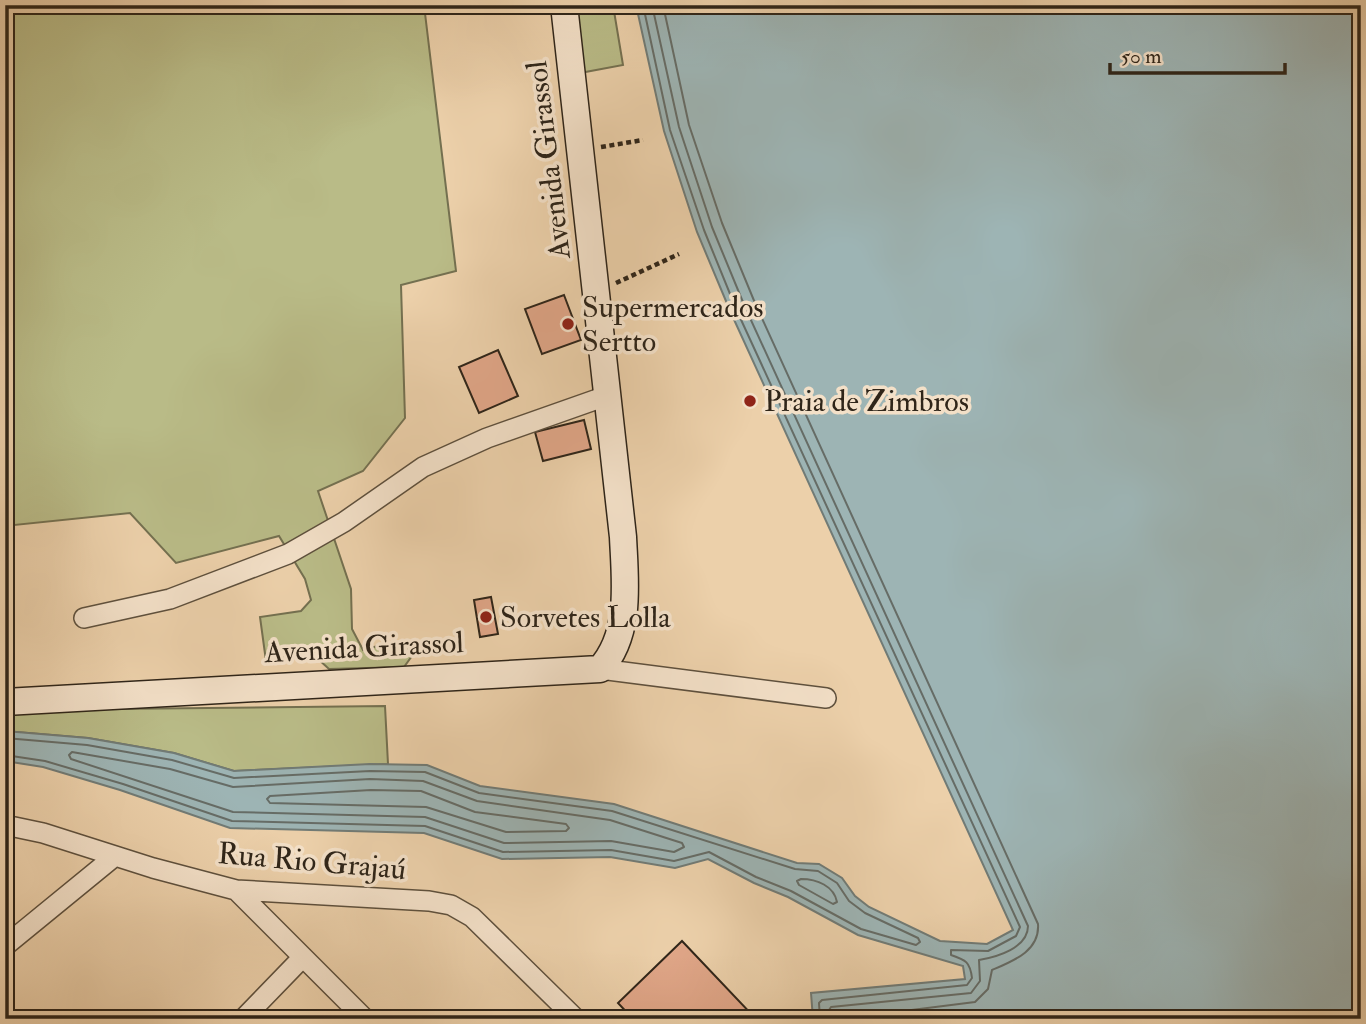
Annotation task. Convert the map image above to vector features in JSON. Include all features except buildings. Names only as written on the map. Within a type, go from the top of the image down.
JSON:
[{"type":"main road","name":"Avenida Girassol","points":[[5,702],[600,669],[613,654],[625,607],[623,537],[564,5]]},
{"type":"street","points":[[84,618],[170,599],[288,554],[344,523],[423,467],[487,438],[609,395]]},
{"type":"street","points":[[600,669],[826,698]]},
{"type":"street","name":"Rua Rio Grajaú","points":[[5,825],[236,890],[429,901],[451,905],[472,917],[565,1015]]},
{"type":"street","points":[[5,946],[115,856]]},
{"type":"street","points":[[236,890],[365,1019]]},
{"type":"street","points":[[243,1019],[303,957]]},
{"type":"path","points":[[890,5],[892,14]]},
{"type":"path","points":[[580,150],[643,141]]},
{"type":"path","points":[[596,292],[679,254]]},
{"type":"green space","points":[[5,5],[424,5],[456,271],[401,285],[405,418],[363,471],[318,491],[351,589],[352,629],[363,650],[392,642],[414,653],[404,667],[329,669],[317,658],[291,656],[266,661],[260,617],[301,611],[311,600],[305,579],[279,536],[176,563],[130,513],[5,526]]},
{"type":"green space","points":[[576,5],[613,5],[623,65],[580,73]]},
{"type":"green space","points":[[385,706],[388,764],[234,771],[174,753],[88,738],[5,731],[5,712],[15,710]]},
{"type":"water","points":[[636,5],[1361,5],[1361,1019],[813,1019],[811,993],[965,979],[963,966],[858,935],[788,897],[708,859],[675,868],[610,857],[502,859],[424,833],[230,828],[43,767],[5,761],[5,731],[88,738],[174,753],[234,771],[370,764],[427,765],[480,786],[614,804],[797,863],[819,864],[842,878],[855,896],[869,907],[940,941],[987,944],[1013,930],[731,313],[697,232],[664,131]]},
{"type":"place","name":"Supermercados Sertto","points":[[568,324]]},
{"type":"place","name":"Praia de Zimbros","points":[[750,401]]},
{"type":"place","name":"Sorvetes Lolla","points":[[486,617]]}]
